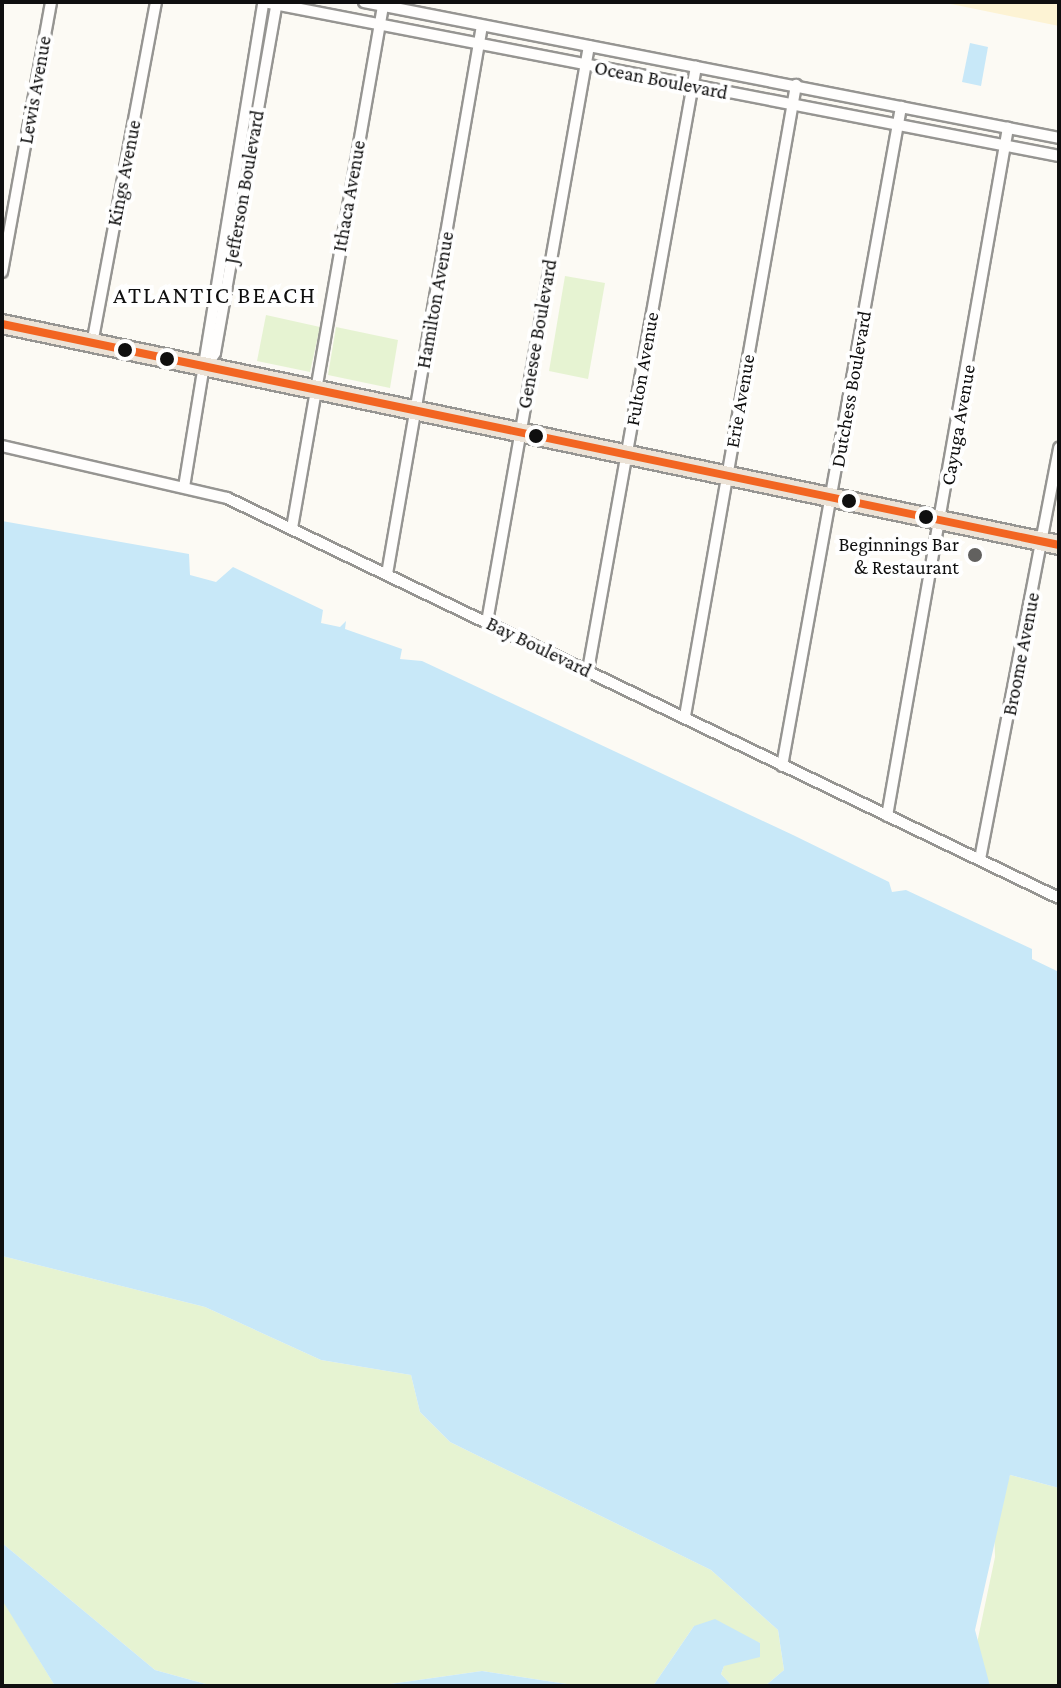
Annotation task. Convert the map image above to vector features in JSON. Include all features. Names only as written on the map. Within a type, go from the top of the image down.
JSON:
[{"type":"highway","points":[[2,324],[313,392],[1051,544]]},
{"type":"street","name":"Lewis Avenue","points":[[2,272],[51,2]]},
{"type":"street","name":"Kings Avenue","points":[[92,344],[156,2]]},
{"type":"street","name":"Ocean Boulevard","points":[[264,2],[1059,156]]},
{"type":"street","name":"Jefferson Boulevard","points":[[184,487],[264,2]]},
{"type":"street","name":"Ocean Boulevard","points":[[364,2],[1059,138]]},
{"type":"street","name":"Jefferson Boulevard","points":[[204,369],[215,353],[277,3]]},
{"type":"street","name":"Ithaca Avenue","points":[[292,528],[313,392],[383,6]]},
{"type":"street","name":"Hamilton Avenue","points":[[387,574],[482,26]]},
{"type":"street","name":"Genesee Boulevard","points":[[487,622],[589,46]]},
{"type":"street","name":"Fulton Avenue","points":[[588,670],[696,67]]},
{"type":"street","name":"Erie Avenue","points":[[685,716],[796,85]]},
{"type":"street","name":"Dutchess Boulevard","points":[[782,766],[901,107]]},
{"type":"street","name":"Cayuga Avenue","points":[[887,816],[1008,128]]},
{"type":"street","name":"Bay Boulevard","points":[[2,446],[184,487],[292,528],[1059,898]]},
{"type":"street","name":"Broome Avenue","points":[[980,859],[1051,544],[1059,448]]},
{"type":"green space","points":[[565,276],[605,283],[588,379],[549,371]]},
{"type":"green space","points":[[266,315],[320,327],[310,372],[257,361]]},
{"type":"green space","points":[[336,327],[398,340],[390,388],[328,375]]},
{"type":"green space","points":[[2,1256],[205,1307],[321,1360],[411,1375],[420,1412],[450,1442],[711,1570],[778,1630],[784,1670],[765,1686],[732,1686],[721,1674],[724,1666],[760,1643],[694,1626],[653,1686],[580,1686],[482,1671],[376,1686],[213,1686],[155,1670],[2,1543]]},
{"type":"green space","points":[[1010,1475],[1059,1488],[1059,1686],[990,1686],[976,1648],[995,1557],[994,1524]]},
{"type":"green space","points":[[3,1600],[55,1686],[2,1686]]},
{"type":"sand","points":[[940,2],[1059,2],[1059,26],[956,5]]},
{"type":"water","points":[[970,43],[988,47],[981,86],[962,82]]},
{"type":"water","points":[[2,521],[189,554],[190,575],[216,582],[233,567],[323,610],[321,623],[340,627],[346,621],[345,629],[402,649],[400,659],[422,661],[793,835],[889,882],[892,892],[906,890],[1032,949],[1032,959],[1059,972],[1059,1488],[1010,1475],[975,1630],[990,1686],[765,1686],[784,1670],[778,1630],[711,1570],[450,1442],[420,1412],[411,1375],[321,1360],[205,1307],[2,1256]]},
{"type":"water","points":[[2,1543],[155,1670],[213,1686],[55,1686],[2,1600]]},
{"type":"water","points":[[715,1619],[760,1643],[760,1657],[724,1666],[721,1674],[732,1686],[653,1686],[694,1626]]},
{"type":"water","points":[[482,1671],[580,1686],[376,1686]]},
{"type":"transit line","points":[[2,324],[1059,545]]},
{"type":"place","name":"Beginnings Bar & Restaurant","points":[[975,555]]},
{"type":"district","name":"ATLANTIC BEACH","points":[[215,295]]}]
